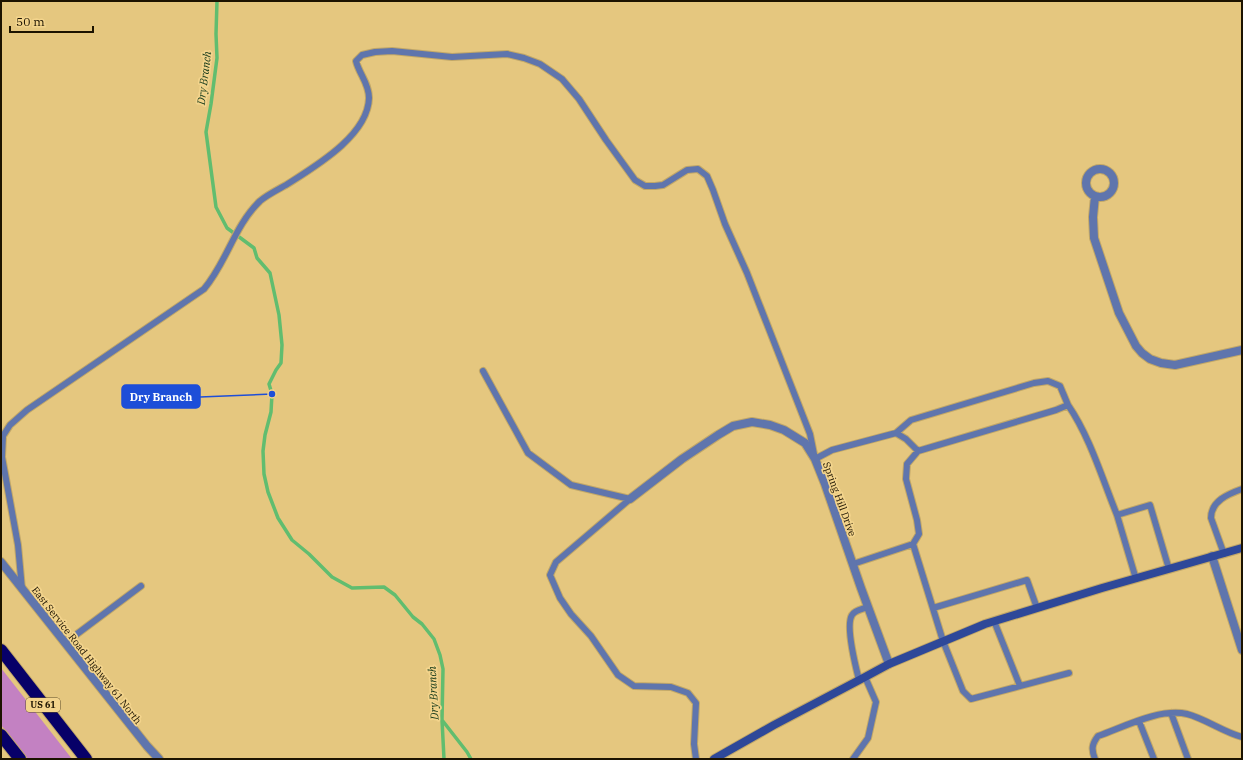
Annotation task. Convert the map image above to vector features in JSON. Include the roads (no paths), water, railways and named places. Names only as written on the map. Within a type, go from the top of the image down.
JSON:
[{"type":"highway","name":"US 61","points":[[1,650],[86,759]]},
{"type":"highway","points":[[1,735],[20,759]]},
{"type":"main road","points":[[714,759],[862,678],[943,641],[1037,608],[1242,548]]},
{"type":"street","points":[[1095,196],[1093,217],[1094,238],[1119,313],[1136,346],[1142,353],[1150,359],[1161,363],[1175,365],[1242,350]]},
{"type":"street","name":"Spring Hill Drive","points":[[630,499],[682,459],[733,426],[752,422],[770,425],[784,430],[805,443],[815,459],[825,484],[868,607],[890,664]]},
{"type":"street","points":[[1212,556],[1242,650]]},
{"type":"street","name":"East Service Road Highway 61 North","points":[[1,562],[147,746],[159,759]]},
{"type":"lane","points":[[22,588],[18,545],[2,457],[2,437],[10,425],[27,410],[204,288],[213,278],[245,217],[261,200],[297,178],[346,142],[364,118],[369,98],[367,83],[356,61],[362,55],[375,52],[392,51],[452,57],[507,54],[540,64],[562,79],[579,99],[635,180],[645,186],[663,185],[687,170],[698,169],[707,176],[725,224],[747,272],[810,434],[815,459],[832,450],[896,433],[911,420],[1034,383],[1048,380],[1060,386],[1091,450],[1117,515],[1136,579]]},
{"type":"lane","points":[[483,371],[528,453],[571,485],[630,499]]},
{"type":"lane","points":[[853,564],[913,544],[919,534],[917,520],[906,479],[907,464],[918,452],[1068,405]]},
{"type":"lane","points":[[896,433],[906,439],[918,452]]},
{"type":"lane","points":[[1224,554],[1211,518],[1211,512],[1221,499],[1242,489]]},
{"type":"lane","points":[[630,499],[556,562],[550,575],[563,604],[570,614],[591,636],[618,675],[634,686],[671,687],[688,693],[696,703],[694,744],[696,759]]},
{"type":"lane","points":[[1117,515],[1150,505],[1169,569]]},
{"type":"lane","points":[[913,544],[943,641],[963,691],[972,698],[1070,673]]},
{"type":"lane","points":[[933,608],[1027,580],[1037,608]]},
{"type":"lane","points":[[65,643],[142,586]]},
{"type":"lane","points":[[853,759],[868,738],[876,702],[862,678],[854,660],[850,629],[852,615],[868,607]]},
{"type":"lane","points":[[994,622],[1020,686]]},
{"type":"lane","points":[[1171,713],[1188,759]]},
{"type":"lane","points":[[1095,759],[1092,753],[1092,744],[1098,736],[1156,715],[1171,713],[1188,714],[1242,737]]},
{"type":"lane","points":[[1139,721],[1154,759]]},
{"type":"waterway","name":"Dry Branch","points":[[217,1],[217,58],[206,132],[216,207],[227,228],[254,248],[257,258],[270,273],[279,315],[282,345],[281,363],[269,384],[272,394],[271,412],[265,435],[263,451],[264,474],[268,492],[278,518],[292,540],[309,554],[332,577],[352,588],[384,587],[395,595],[434,639],[443,669],[442,720],[444,759]]},
{"type":"waterway","points":[[442,720],[471,759]]},
{"type":"place","name":"Dry Branch","points":[[272,394]]}]
